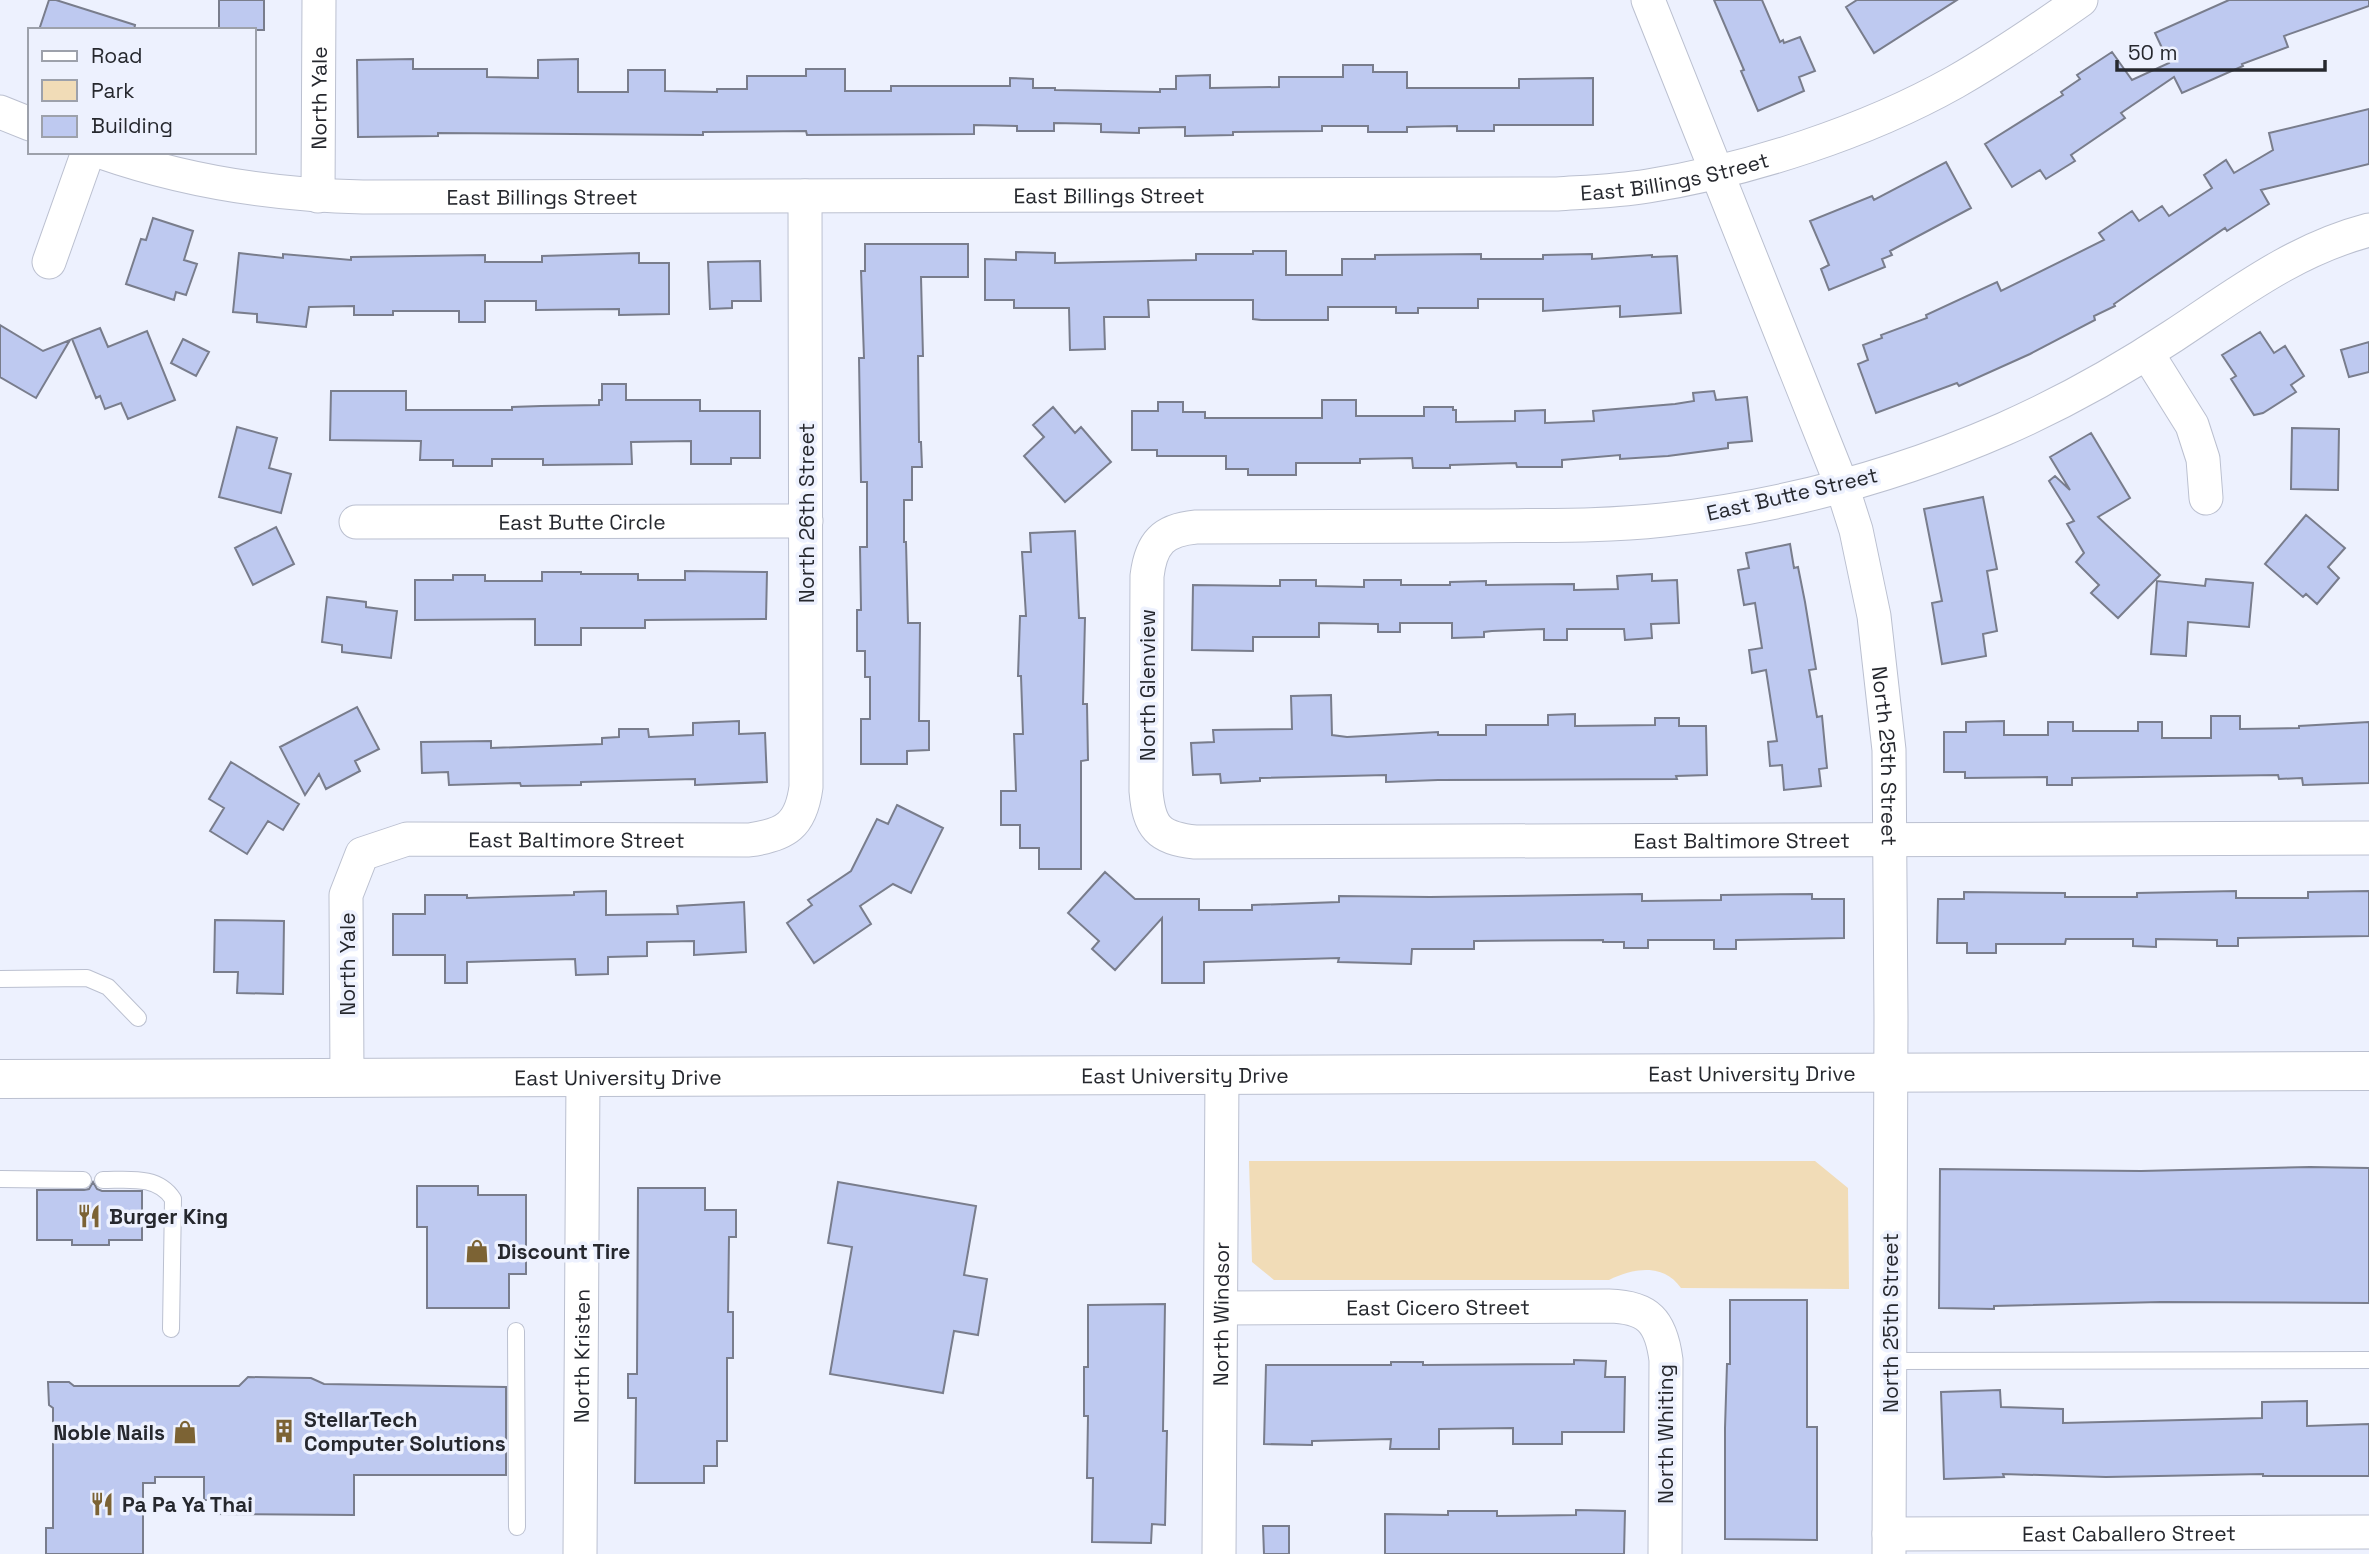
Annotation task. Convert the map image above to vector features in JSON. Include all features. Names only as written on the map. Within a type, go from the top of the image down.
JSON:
[{"type":"main road","name":"East University Drive","points":[[0,1079],[2369,1071]]},
{"type":"street","name":"North Yale","points":[[318,196],[319,0]]},
{"type":"street","name":"North 25th Street","points":[[1648,0],[1842,486],[1863,563],[1880,659],[1889,750],[1891,840],[1889,1544]]},
{"type":"street","name":"East Billings Street","points":[[108,154],[216,184],[318,196],[1557,194],[1646,187],[1718,172],[1810,145],[1883,117],[1955,82],[2033,34],[2081,0]]},
{"type":"street","points":[[0,112],[28,123]]},
{"type":"street","points":[[49,262],[87,154]]},
{"type":"street","name":"North 26th Street","points":[[791,826],[800,815],[806,787],[805,196]]},
{"type":"street","name":"East Butte Street","points":[[1159,540],[1170,532],[1196,527],[1584,525],[1650,521],[1750,506],[1842,486],[1931,458],[2009,427],[2114,373],[2241,288],[2283,264],[2369,230]]},
{"type":"street","points":[[2147,353],[2192,425],[2203,459],[2206,498]]},
{"type":"street","name":"East Butte Circle","points":[[356,522],[806,521]]},
{"type":"street","name":"North Glenview","points":[[1157,830],[1151,819],[1146,791],[1147,576],[1153,551],[1159,540]]},
{"type":"street","name":"East Baltimore Street","points":[[362,854],[407,839],[749,840],[780,833],[791,826]]},
{"type":"street","name":"East Baltimore Street","points":[[1157,830],[1168,837],[1195,842],[2369,838]]},
{"type":"street","name":"North Yale","points":[[348,1077],[346,895],[362,854]]},
{"type":"street","name":"North Windsor","points":[[1219,1554],[1222,1074]]},
{"type":"street","name":"North Kristen","points":[[580,1554],[583,1076]]},
{"type":"street","name":"East Cicero Street","points":[[1221,1308],[1609,1306],[1630,1308],[1651,1318]]},
{"type":"street","name":"North Whiting","points":[[1651,1318],[1659,1330],[1666,1360],[1665,1554]]},
{"type":"street","name":"East Caballero Street","points":[[1889,1544],[2369,1532]]},
{"type":"lane","points":[[0,979],[87,978],[108,987],[138,1018]]},
{"type":"lane","points":[[0,1179],[83,1180]]},
{"type":"lane","points":[[103,1180],[155,1183],[167,1190],[173,1199],[171,1329]]},
{"type":"lane","points":[[516,1331],[517,1527]]},
{"type":"lane","points":[[1890,1361],[2369,1360]]},
{"type":"green space","points":[[1249,1161],[1815,1161],[1848,1188],[1849,1289],[1681,1288],[1666,1275],[1648,1270],[1609,1280],[1274,1280],[1252,1262]]},
{"type":"building","points":[[49,0],[135,25],[134,28],[40,28]]},
{"type":"building","points":[[219,0],[264,0],[264,30],[219,28]]},
{"type":"building","points":[[1714,0],[1762,0],[1780,42],[1800,37],[1815,71],[1799,77],[1804,91],[1758,111]]},
{"type":"building","points":[[1857,0],[1957,0],[1874,53],[1846,7]]},
{"type":"building","points":[[2229,0],[2369,0],[2369,6],[2284,36],[2288,47],[2242,64],[2243,66],[2182,93],[2174,77],[2121,113],[2125,118],[2071,155],[2075,161],[2046,179],[2040,170],[2012,187],[1985,144],[2063,95],[2061,92],[2080,79],[2077,75],[2112,52],[2132,80],[2169,63],[2155,33]]},
{"type":"building","points":[[413,59],[413,69],[487,69],[487,77],[538,78],[538,60],[578,59],[578,92],[628,92],[628,70],[665,70],[665,91],[717,92],[717,89],[747,89],[747,76],[806,76],[806,69],[845,69],[845,91],[891,91],[891,86],[1010,86],[1010,78],[1033,79],[1033,88],[1160,92],[1160,89],[1176,89],[1176,76],[1210,75],[1210,88],[1279,87],[1279,77],[1343,77],[1343,65],[1373,65],[1373,72],[1407,72],[1407,88],[1519,88],[1519,79],[1593,78],[1593,125],[1494,125],[1494,131],[1457,131],[1457,126],[1407,127],[1407,132],[1368,132],[1368,126],[1322,126],[1322,131],[1233,132],[1233,135],[1185,136],[1185,127],[1139,128],[1139,133],[1101,132],[1101,124],[1054,123],[1054,131],[1017,131],[1017,126],[974,125],[974,134],[807,135],[806,131],[703,132],[703,135],[438,133],[438,136],[358,137],[357,60]]},
{"type":"building","points":[[2369,109],[2369,164],[2261,190],[2269,204],[2227,231],[2225,228],[2114,304],[2115,306],[2094,316],[2095,320],[2030,354],[1959,386],[1957,383],[1876,413],[1858,364],[1868,360],[1863,345],[1882,338],[1881,335],[1927,318],[1926,315],[1997,282],[2001,291],[2104,240],[2099,233],[2132,211],[2139,221],[2162,206],[2169,216],[2212,188],[2204,175],[2226,160],[2234,173],[2273,150],[2269,133]]},
{"type":"building","points":[[1946,162],[1971,208],[1890,251],[1892,255],[1882,259],[1885,267],[1829,290],[1821,269],[1829,265],[1810,221],[1872,196],[1874,200]]},
{"type":"building","points":[[153,218],[193,231],[184,260],[197,264],[186,295],[176,292],[174,300],[126,284],[141,239],[146,240]]},
{"type":"building","points":[[865,244],[968,244],[968,277],[921,277],[923,356],[918,356],[922,467],[912,467],[912,500],[904,500],[904,542],[908,623],[920,623],[919,721],[929,721],[929,750],[907,751],[907,764],[861,764],[861,719],[870,719],[870,677],[865,677],[865,651],[857,651],[857,610],[861,610],[860,547],[867,547],[867,482],[861,482],[859,358],[864,358],[861,271],[865,271]]},
{"type":"building","points":[[1253,251],[1286,251],[1286,275],[1342,275],[1342,259],[1375,259],[1375,255],[1481,254],[1481,259],[1543,259],[1543,255],[1592,254],[1592,259],[1677,256],[1681,313],[1620,317],[1620,306],[1543,311],[1543,299],[1478,299],[1478,308],[1418,308],[1418,313],[1396,313],[1396,307],[1328,307],[1328,320],[1261,320],[1253,319],[1253,300],[1148,300],[1149,317],[1104,317],[1105,349],[1070,350],[1069,308],[1014,308],[1014,300],[985,300],[985,259],[1016,260],[1016,252],[1055,253],[1055,263],[1196,260],[1196,254],[1253,254]]},
{"type":"building","points":[[239,253],[283,258],[283,254],[351,260],[351,257],[485,255],[485,262],[542,262],[542,256],[639,253],[639,263],[669,263],[669,314],[619,315],[619,309],[536,310],[536,301],[485,301],[485,322],[459,322],[459,311],[393,311],[393,315],[354,315],[354,306],[309,307],[306,327],[257,322],[257,314],[233,312]]},
{"type":"building","points":[[760,261],[761,301],[732,301],[732,308],[710,309],[708,262]]},
{"type":"building","points":[[0,325],[43,351],[70,340],[36,398],[0,377]]},
{"type":"building","points":[[100,328],[108,347],[147,331],[175,400],[128,419],[121,403],[105,409],[100,396],[96,398],[72,339]]},
{"type":"building","points":[[2260,332],[2274,353],[2285,346],[2304,376],[2291,385],[2296,392],[2263,413],[2254,415],[2231,379],[2236,376],[2222,355]]},
{"type":"building","points":[[183,339],[209,352],[196,376],[171,363]]},
{"type":"building","points":[[2369,342],[2369,372],[2349,377],[2341,350]]},
{"type":"building","points":[[602,384],[626,384],[626,400],[700,400],[700,411],[760,411],[760,458],[731,458],[731,464],[691,464],[691,441],[631,442],[632,464],[543,465],[543,459],[492,459],[492,466],[453,466],[453,460],[420,460],[421,441],[330,440],[331,391],[406,391],[406,410],[512,410],[512,407],[599,405],[599,400],[602,400]]},
{"type":"building","points":[[1714,391],[1716,400],[1747,397],[1752,441],[1728,443],[1728,448],[1668,456],[1620,459],[1620,455],[1562,460],[1562,467],[1517,467],[1516,463],[1413,468],[1412,458],[1360,459],[1360,463],[1296,463],[1296,475],[1248,475],[1248,469],[1226,469],[1226,456],[1157,456],[1157,450],[1132,450],[1132,411],[1158,411],[1158,402],[1183,402],[1183,412],[1205,412],[1205,418],[1322,418],[1322,400],[1356,400],[1356,416],[1424,416],[1424,407],[1453,407],[1453,410],[1456,410],[1456,422],[1515,421],[1515,411],[1545,410],[1545,423],[1594,421],[1593,411],[1694,401],[1693,393]]},
{"type":"building","points":[[1053,407],[1075,433],[1081,427],[1111,462],[1065,502],[1024,456],[1044,437],[1033,425]]},
{"type":"building","points":[[237,427],[277,438],[269,468],[291,474],[281,513],[219,497]]},
{"type":"building","points":[[2292,428],[2339,429],[2338,490],[2291,489]]},
{"type":"building","points":[[2091,433],[2130,498],[2098,517],[2160,575],[2118,618],[2091,593],[2099,585],[2076,562],[2084,553],[2067,524],[2074,521],[2049,481],[2055,476],[2070,490],[2050,457]]},
{"type":"building","points":[[1983,497],[1997,569],[1987,571],[1997,631],[1983,634],[1986,656],[1942,664],[1932,603],[1942,601],[1924,509]]},
{"type":"building","points":[[2306,515],[2345,548],[2328,567],[2339,578],[2317,604],[2306,594],[2303,597],[2265,564]]},
{"type":"building","points":[[276,527],[294,564],[253,585],[235,548]]},
{"type":"building","points":[[1075,531],[1079,618],[1085,618],[1083,704],[1087,704],[1088,760],[1081,761],[1081,869],[1039,869],[1039,848],[1020,848],[1020,825],[1001,825],[1001,791],[1016,791],[1014,734],[1023,734],[1021,676],[1018,676],[1020,616],[1026,616],[1022,552],[1031,552],[1030,533]]},
{"type":"building","points":[[1790,544],[1794,568],[1798,567],[1805,602],[1816,669],[1809,670],[1817,717],[1822,716],[1827,768],[1819,769],[1821,786],[1784,790],[1782,765],[1770,766],[1768,742],[1777,741],[1766,670],[1752,673],[1749,650],[1762,648],[1755,603],[1744,605],[1738,570],[1749,568],[1746,553]]},
{"type":"building","points":[[685,571],[767,572],[766,619],[645,620],[645,628],[581,628],[581,645],[535,645],[535,619],[415,620],[415,580],[453,580],[453,575],[485,575],[485,581],[542,581],[542,572],[581,572],[638,574],[638,580],[685,580]]},
{"type":"building","points":[[1652,574],[1652,581],[1677,580],[1679,623],[1651,624],[1652,638],[1625,640],[1624,629],[1567,629],[1567,640],[1544,640],[1544,629],[1492,631],[1484,632],[1484,637],[1452,638],[1452,623],[1400,623],[1400,632],[1378,632],[1378,624],[1319,623],[1319,637],[1253,637],[1253,651],[1192,650],[1193,585],[1280,586],[1280,580],[1316,580],[1316,586],[1364,587],[1364,580],[1401,580],[1401,585],[1450,585],[1450,582],[1486,581],[1486,585],[1574,584],[1574,590],[1618,589],[1617,576]]},
{"type":"building","points":[[2206,579],[2253,583],[2249,627],[2188,622],[2186,656],[2151,654],[2157,581],[2205,586]]},
{"type":"building","points":[[327,597],[366,602],[366,607],[397,611],[391,658],[342,652],[342,645],[322,642]]},
{"type":"building","points":[[1331,695],[1332,735],[1347,737],[1438,732],[1438,735],[1486,735],[1486,725],[1548,725],[1548,715],[1575,714],[1575,726],[1655,725],[1655,718],[1679,718],[1679,726],[1706,726],[1707,775],[1676,776],[1677,779],[1386,782],[1386,775],[1260,778],[1260,781],[1221,783],[1220,774],[1193,775],[1191,743],[1214,742],[1213,730],[1292,729],[1291,696]]},
{"type":"building","points":[[357,707],[379,749],[355,761],[360,771],[326,789],[319,774],[305,795],[280,747]]},
{"type":"building","points":[[2211,716],[2240,716],[2240,729],[2299,728],[2369,722],[2369,783],[2303,785],[2302,778],[2279,779],[2278,775],[2072,778],[2072,785],[2047,785],[2047,777],[1965,778],[1965,772],[1944,772],[1944,732],[1966,732],[1966,722],[2004,721],[2004,735],[2048,735],[2048,722],[2073,722],[2073,731],[2138,731],[2138,722],[2162,722],[2162,738],[2211,738]]},
{"type":"building","points":[[739,721],[739,734],[765,733],[767,782],[695,785],[695,779],[581,782],[581,785],[449,785],[448,772],[422,773],[421,742],[491,741],[491,748],[602,744],[602,738],[619,737],[619,729],[648,729],[649,737],[693,735],[693,723]]},
{"type":"building","points":[[231,762],[299,804],[283,830],[268,821],[247,854],[210,831],[224,808],[209,799]]},
{"type":"building","points":[[897,805],[943,828],[911,893],[893,884],[860,906],[871,924],[814,963],[787,923],[812,905],[808,900],[851,871],[877,819],[888,824]]},
{"type":"building","points":[[1105,872],[1135,899],[1199,899],[1199,910],[1252,910],[1252,905],[1339,902],[1339,896],[1642,894],[1642,901],[1721,900],[1721,895],[1812,894],[1812,899],[1844,899],[1844,938],[1736,940],[1736,949],[1714,949],[1714,940],[1648,940],[1648,948],[1624,948],[1624,942],[1603,940],[1474,941],[1474,949],[1412,949],[1411,964],[1338,962],[1339,958],[1204,962],[1204,983],[1162,983],[1162,918],[1115,970],[1092,949],[1099,941],[1068,913]]},
{"type":"building","points":[[606,891],[606,915],[678,914],[677,906],[744,902],[746,952],[694,955],[694,941],[647,942],[647,956],[608,957],[608,974],[576,975],[575,959],[467,962],[467,983],[445,983],[445,955],[393,955],[393,914],[425,914],[425,895],[467,895],[467,898],[574,895],[574,892]]},
{"type":"building","points":[[2236,891],[2236,898],[2308,898],[2308,892],[2369,891],[2369,936],[2238,938],[2238,946],[2217,946],[2217,940],[2156,939],[2156,947],[2133,946],[2133,939],[2066,939],[2065,944],[1996,944],[1996,953],[1967,953],[1967,943],[1937,943],[1938,899],[1964,899],[1964,892],[2137,897],[2137,893]]},
{"type":"building","points":[[215,920],[284,921],[283,994],[237,993],[238,972],[214,972]]},
{"type":"building","points":[[2369,1168],[2369,1303],[2161,1302],[1994,1306],[1994,1309],[1939,1308],[1940,1169],[2141,1171]]},
{"type":"building","name":"Burger King","points":[[93,1182],[97,1189],[102,1191],[142,1191],[142,1240],[109,1240],[109,1245],[72,1245],[72,1240],[37,1240],[37,1190],[84,1190],[89,1189]]},
{"type":"building","points":[[838,1182],[976,1206],[964,1275],[987,1279],[978,1335],[954,1331],[943,1393],[830,1374],[852,1247],[828,1243]]},
{"type":"building","name":"Discount Tire","points":[[417,1186],[478,1186],[478,1195],[526,1195],[526,1274],[509,1274],[509,1308],[427,1308],[427,1227],[417,1227]]},
{"type":"building","points":[[638,1188],[705,1188],[705,1210],[736,1210],[736,1237],[729,1237],[728,1312],[733,1312],[733,1358],[727,1358],[727,1441],[717,1441],[717,1466],[704,1466],[704,1483],[635,1483],[636,1398],[628,1398],[628,1374],[637,1374]]},
{"type":"building","points":[[1730,1300],[1807,1300],[1807,1427],[1817,1427],[1817,1540],[1725,1539],[1725,1428],[1727,1364],[1730,1364]]},
{"type":"building","points":[[1165,1304],[1165,1525],[1152,1524],[1151,1543],[1092,1542],[1093,1478],[1087,1478],[1088,1416],[1084,1416],[1084,1367],[1088,1367],[1088,1305]]},
{"type":"building","points":[[1574,1360],[1606,1361],[1605,1377],[1625,1377],[1624,1432],[1562,1432],[1562,1444],[1513,1444],[1513,1428],[1439,1429],[1439,1449],[1390,1449],[1391,1439],[1312,1441],[1312,1445],[1264,1444],[1266,1365],[1391,1365],[1391,1362],[1423,1362],[1423,1365],[1574,1364]]},
{"type":"building","points":[[248,1377],[311,1378],[324,1384],[506,1387],[506,1475],[354,1475],[354,1515],[214,1514],[214,1500],[204,1500],[204,1477],[155,1477],[155,1483],[143,1483],[143,1554],[46,1554],[46,1528],[53,1528],[53,1408],[49,1405],[48,1382],[69,1382],[74,1386],[239,1386]]},
{"type":"building","points":[[2000,1390],[2001,1407],[2063,1409],[2063,1423],[2262,1418],[2262,1402],[2307,1401],[2307,1426],[2369,1424],[2369,1476],[2263,1474],[2106,1477],[2003,1474],[2004,1477],[1944,1479],[1941,1392]]},
{"type":"building","points":[[1576,1510],[1625,1511],[1624,1554],[1385,1554],[1385,1514],[1448,1515],[1448,1511],[1497,1511],[1497,1516],[1576,1515]]},
{"type":"building","points":[[1263,1526],[1289,1526],[1289,1554],[1264,1554]]},
{"type":"place","name":"Burger King","points":[[89,1216]]},
{"type":"place","name":"Discount Tire","points":[[477,1251]]},
{"type":"place","name":"StellarTech Computer Solutions","points":[[284,1431]]},
{"type":"place","name":"Noble Nails","points":[[185,1432]]},
{"type":"place","name":"Pa Pa Ya Thai","points":[[102,1504]]}]
